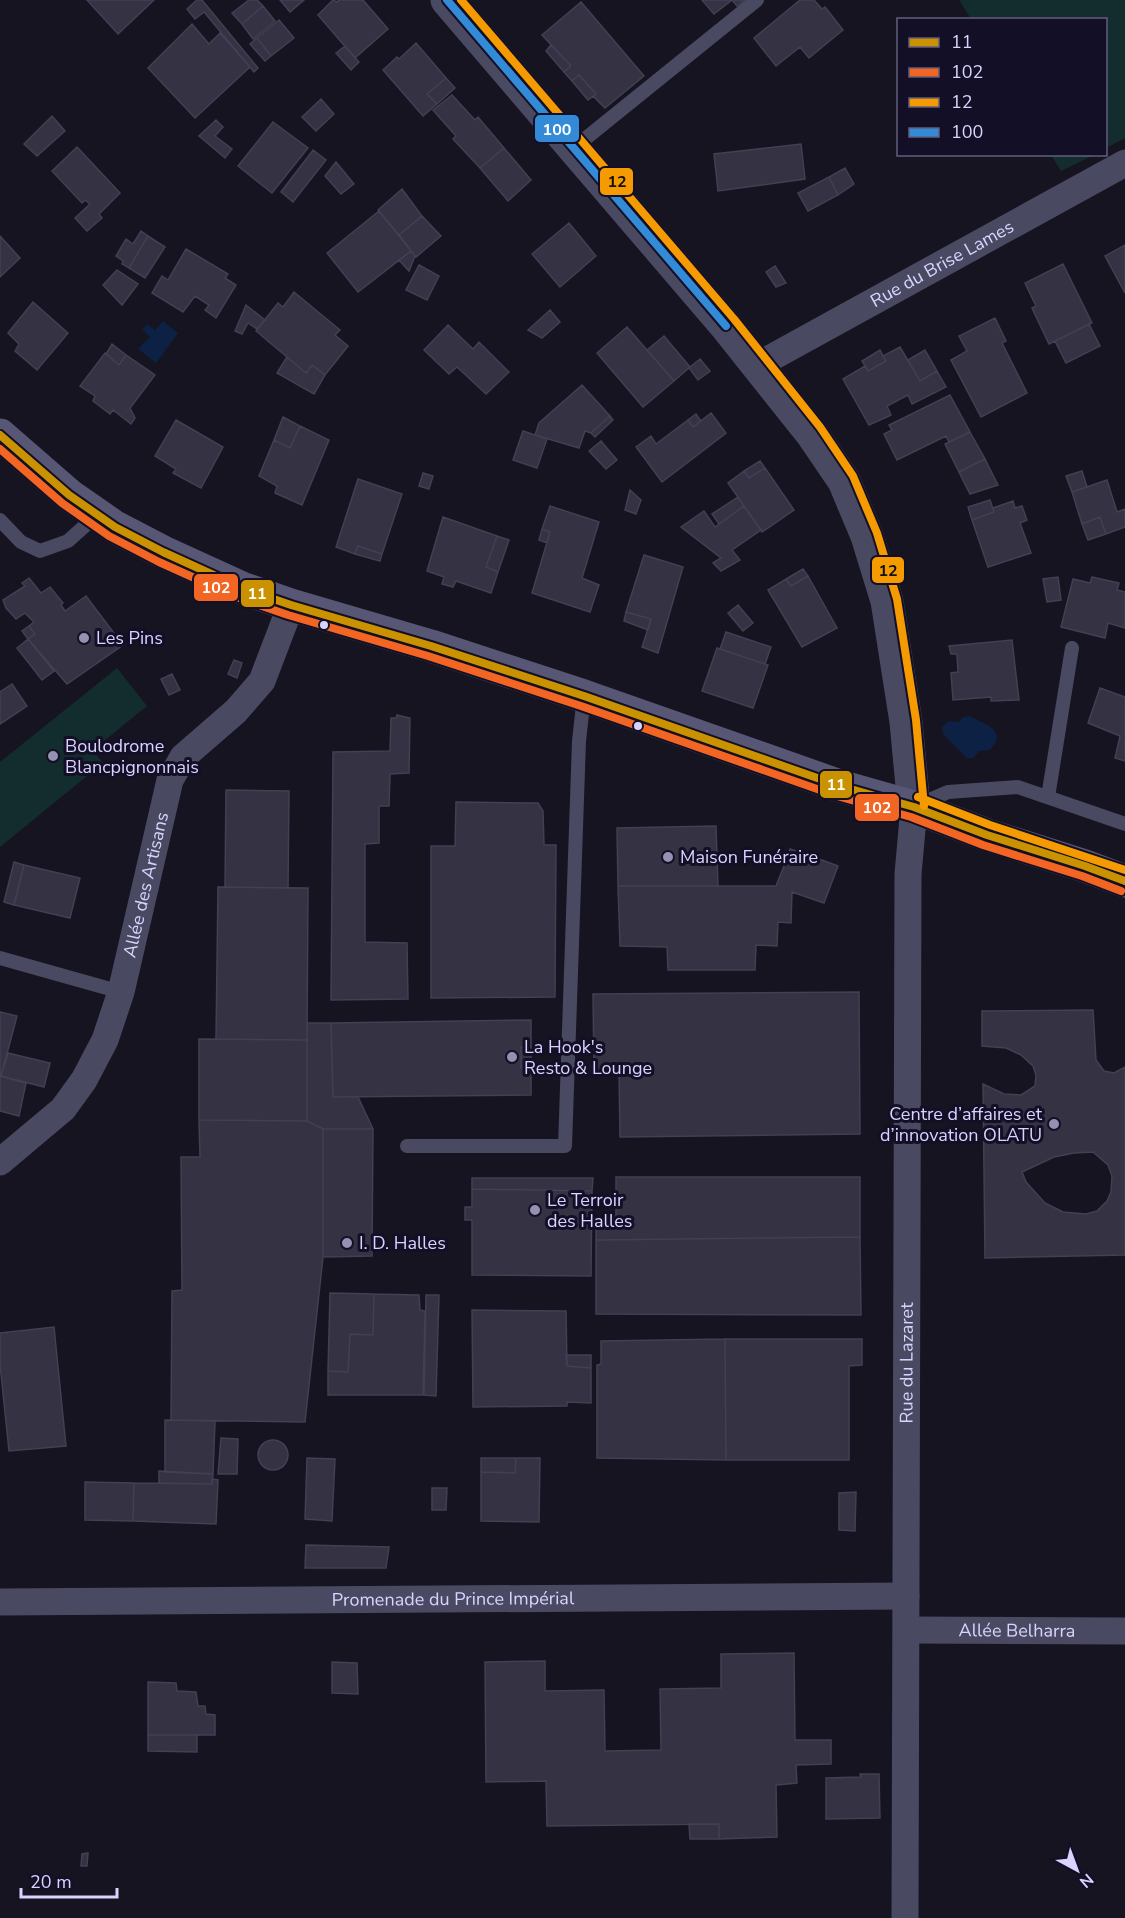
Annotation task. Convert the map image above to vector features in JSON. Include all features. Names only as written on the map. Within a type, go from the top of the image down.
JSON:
[{"type":"main road","points":[[0,435],[69,495],[115,527],[242,588],[584,696],[840,786],[914,807],[987,835],[1125,881]]},
{"type":"street","points":[[447,0],[575,147],[758,365],[812,434],[844,481],[867,536],[887,601],[900,672],[914,807]]},
{"type":"street","name":"Rue du Brise Lames","points":[[758,365],[1125,163]]},
{"type":"street","name":"Allée des Artisans","points":[[0,1162],[63,1109],[84,1080],[105,1040],[121,992],[170,780],[183,757],[236,711],[262,681],[291,605]]},
{"type":"street","name":"Rue du Lazaret","points":[[905,1918],[908,874],[914,807]]},
{"type":"street","name":"Promenade du Prince Impérial","points":[[0,1602],[906,1596]]},
{"type":"street","name":"Allée Belharra","points":[[907,1630],[1125,1631]]},
{"type":"lane","points":[[575,147],[757,0]]},
{"type":"lane","points":[[0,520],[21,542],[40,550],[68,541],[98,515]]},
{"type":"lane","points":[[1048,797],[1072,648]]},
{"type":"lane","points":[[407,1146],[565,1146],[579,741],[584,696]]},
{"type":"lane","points":[[914,807],[948,792],[1018,787],[1125,824]]},
{"type":"lane","points":[[0,958],[121,992]]},
{"type":"green space","points":[[959,0],[1125,0],[1125,138],[1107,147],[1107,18],[970,18]]},
{"type":"green space","points":[[1052,156],[1092,156],[1061,171]]},
{"type":"green space","name":"Boulodrome Blancpignonnais","points":[[117,668],[147,706],[93,750],[103,763],[0,847],[0,762]]},
{"type":"water","points":[[163,321],[178,333],[156,363],[138,349],[150,337],[142,330],[147,324],[155,330]]},
{"type":"water","points":[[970,716],[992,728],[997,737],[990,750],[979,751],[974,758],[967,758],[943,734],[942,727],[949,721],[960,722],[962,718]]},
{"type":"building","points":[[87,0],[154,0],[118,34]]},
{"type":"building","points":[[197,0],[202,0],[258,68],[254,72],[204,12],[195,19],[187,9]]},
{"type":"building","points":[[249,0],[257,0],[263,6],[242,24],[232,13]]},
{"type":"building","points":[[280,0],[304,0],[290,12]]},
{"type":"building","points":[[333,0],[337,2],[339,0],[363,0],[388,29],[355,58],[318,15]]},
{"type":"building","points":[[702,0],[732,0],[714,14]]},
{"type":"building","points":[[732,0],[745,0],[737,6]]},
{"type":"building","points":[[800,0],[814,0],[822,9],[825,7],[843,30],[809,58],[800,47],[776,66],[754,38]]},
{"type":"building","points":[[581,2],[644,76],[605,108],[593,96],[596,94],[579,75],[572,81],[564,72],[571,66],[542,35]]},
{"type":"building","points":[[263,6],[275,21],[253,39],[242,24]]},
{"type":"building","points":[[279,20],[294,38],[271,56],[257,38]]},
{"type":"building","points":[[192,24],[209,44],[220,33],[250,67],[195,118],[148,68]]},
{"type":"building","points":[[257,38],[271,56],[265,61],[250,44]]},
{"type":"building","points":[[416,43],[446,78],[427,94],[437,104],[423,116],[383,70]]},
{"type":"building","points":[[551,45],[571,66],[564,72],[546,51]]},
{"type":"building","points":[[345,46],[359,62],[351,70],[336,53]]},
{"type":"building","points":[[579,75],[596,94],[588,100],[572,81]]},
{"type":"building","points":[[446,78],[455,88],[437,104],[427,94]]},
{"type":"building","points":[[452,95],[475,120],[478,117],[504,148],[480,168],[453,139],[456,136],[433,110]]},
{"type":"building","points":[[321,99],[334,114],[316,131],[302,117]]},
{"type":"building","points":[[52,116],[65,131],[37,156],[24,144]]},
{"type":"building","points":[[216,120],[223,127],[215,136],[232,149],[225,158],[199,136]]},
{"type":"building","points":[[273,122],[308,148],[272,193],[238,166]]},
{"type":"building","points":[[801,144],[805,179],[718,191],[714,154]]},
{"type":"building","points":[[77,147],[120,193],[99,214],[102,218],[87,231],[75,218],[90,204],[85,200],[82,203],[52,171]]},
{"type":"building","points":[[504,148],[531,180],[508,201],[480,168]]},
{"type":"building","points":[[313,150],[326,160],[293,202],[281,192]]},
{"type":"building","points":[[336,162],[354,184],[341,194],[325,176]]},
{"type":"building","points":[[845,168],[854,184],[838,195],[829,177]]},
{"type":"building","points":[[829,177],[838,195],[808,211],[798,193]]},
{"type":"building","points":[[402,189],[422,216],[399,235],[378,210]]},
{"type":"building","points":[[379,211],[411,251],[358,292],[327,253]]},
{"type":"building","points":[[422,216],[441,236],[416,257],[399,235]]},
{"type":"building","points":[[569,223],[596,256],[560,287],[532,254]]},
{"type":"building","points":[[141,231],[148,236],[129,268],[122,264],[123,261],[116,256],[126,239],[133,244]]},
{"type":"building","points":[[0,236],[20,258],[0,277]]},
{"type":"building","points":[[148,236],[165,247],[145,278],[129,268]]},
{"type":"building","points":[[1125,245],[1125,293],[1105,256]]},
{"type":"building","points":[[186,249],[228,274],[225,278],[236,285],[216,318],[205,310],[209,305],[195,296],[183,312],[152,293],[162,276],[168,280]]},
{"type":"building","points":[[411,251],[415,256],[409,271],[399,260]]},
{"type":"building","points":[[1063,264],[1092,323],[1049,344],[1032,308],[1036,306],[1025,283]]},
{"type":"building","points":[[419,265],[439,276],[427,300],[406,290]]},
{"type":"building","points":[[775,266],[786,283],[776,287],[766,272]]},
{"type":"building","points":[[117,270],[138,284],[122,305],[103,285]]},
{"type":"building","points":[[294,292],[340,330],[335,335],[348,346],[325,375],[312,365],[306,373],[256,331],[278,303],[283,307]]},
{"type":"building","points":[[33,302],[68,333],[37,370],[15,351],[19,344],[8,333]]},
{"type":"building","points":[[246,305],[265,320],[257,329],[248,323],[242,334],[235,331]]},
{"type":"building","points":[[550,310],[560,322],[542,338],[528,330]]},
{"type":"building","points":[[995,318],[1006,341],[1002,343],[1027,393],[981,417],[951,360],[967,351],[959,336]]},
{"type":"building","points":[[1089,324],[1100,346],[1066,363],[1055,341]]},
{"type":"building","points":[[448,325],[473,349],[479,342],[509,372],[486,394],[457,367],[449,374],[424,350]]},
{"type":"building","points":[[627,327],[674,381],[643,407],[597,353]]},
{"type":"building","points":[[664,336],[690,367],[674,381],[647,350]]},
{"type":"building","points":[[112,344],[126,355],[119,365],[106,354]]},
{"type":"building","points":[[900,347],[920,381],[937,371],[946,387],[912,404],[908,395],[887,406],[891,415],[869,425],[843,379],[865,366],[868,371],[886,361],[883,356]]},
{"type":"building","points":[[880,350],[886,361],[868,371],[862,361]]},
{"type":"building","points":[[925,350],[937,371],[920,381],[908,360]]},
{"type":"building","points":[[105,353],[119,365],[126,355],[155,375],[130,408],[135,418],[131,424],[113,410],[110,414],[93,401],[95,396],[80,386]]},
{"type":"building","points":[[287,357],[306,373],[312,365],[325,375],[314,394],[277,373]]},
{"type":"building","points":[[700,359],[710,371],[698,380],[689,368]]},
{"type":"building","points":[[582,385],[610,416],[591,433],[585,431],[579,448],[535,435],[539,423]]},
{"type":"building","points":[[950,395],[970,432],[949,442],[946,436],[897,460],[884,434],[892,430],[889,425]]},
{"type":"building","points":[[711,413],[726,433],[662,482],[636,447],[651,436],[656,444],[688,420],[693,427]]},
{"type":"building","points":[[696,414],[701,421],[693,427],[688,420]]},
{"type":"building","points":[[610,416],[613,420],[595,437],[591,433]]},
{"type":"building","points":[[283,417],[300,426],[290,448],[274,440]]},
{"type":"building","points":[[176,420],[223,447],[201,488],[173,473],[176,469],[155,456]]},
{"type":"building","points":[[300,426],[329,440],[302,505],[275,493],[277,486],[259,476],[274,440],[290,448]]},
{"type":"building","points":[[523,431],[547,439],[537,468],[513,460]]},
{"type":"building","points":[[970,432],[985,459],[959,472],[945,444]]},
{"type":"building","points":[[601,441],[617,460],[606,469],[589,451]]},
{"type":"building","points":[[985,459],[998,485],[970,494],[959,472]]},
{"type":"building","points":[[760,461],[765,468],[749,478],[744,471]]},
{"type":"building","points":[[765,468],[794,510],[762,532],[728,483],[744,471],[749,478]]},
{"type":"building","points":[[1082,471],[1087,487],[1072,492],[1066,476]]},
{"type":"building","points":[[423,473],[433,476],[429,489],[419,486]]},
{"type":"building","points":[[358,479],[402,494],[382,554],[358,546],[355,554],[336,547]]},
{"type":"building","points":[[1107,480],[1117,512],[1125,509],[1125,527],[1106,534],[1100,517],[1082,524],[1072,492]]},
{"type":"building","points":[[630,490],[641,500],[636,514],[625,510]]},
{"type":"building","points":[[738,497],[744,506],[719,524],[712,514]]},
{"type":"building","points":[[990,500],[994,512],[972,520],[968,507]]},
{"type":"building","points":[[1013,501],[1015,508],[1022,506],[1027,520],[1020,523],[1031,553],[988,567],[972,520],[994,512],[993,508]]},
{"type":"building","points":[[550,506],[599,522],[582,578],[599,585],[590,612],[532,593],[550,532],[542,529]]},
{"type":"building","points":[[744,506],[761,530],[732,550],[740,560],[721,571],[713,563],[721,558],[681,527],[704,511],[715,527]]},
{"type":"building","points":[[443,517],[497,536],[486,567],[498,572],[491,593],[456,581],[453,587],[442,584],[444,577],[427,571]]},
{"type":"building","points":[[1100,517],[1106,534],[1088,540],[1082,524]]},
{"type":"building","points":[[542,529],[550,532],[547,543],[539,540]]},
{"type":"building","points":[[497,536],[509,540],[498,572],[486,567]]},
{"type":"building","points":[[358,546],[382,554],[380,561],[355,554]]},
{"type":"building","points":[[644,555],[683,567],[658,653],[642,647],[651,619],[626,612]]},
{"type":"building","points":[[803,569],[808,576],[791,586],[786,579]]},
{"type":"building","points":[[808,576],[837,628],[802,647],[768,590],[786,579],[791,586]]},
{"type":"building","points":[[1058,577],[1061,600],[1047,602],[1043,579]]},
{"type":"building","points":[[1092,577],[1119,583],[1117,590],[1125,592],[1125,628],[1108,623],[1105,638],[1061,627],[1073,579],[1090,583]]},
{"type":"building","points":[[29,578],[41,593],[50,587],[63,603],[61,605],[65,611],[86,596],[123,645],[67,684],[28,639],[35,634],[29,626],[34,622],[25,613],[16,619],[6,608],[3,600],[25,586],[22,583]]},
{"type":"building","points":[[738,605],[753,623],[743,631],[728,613]]},
{"type":"building","points":[[626,612],[651,619],[648,630],[624,621]]},
{"type":"building","points":[[29,626],[35,634],[28,639],[22,631]]},
{"type":"building","points":[[726,632],[771,647],[765,664],[720,649]]},
{"type":"building","points":[[28,639],[54,671],[42,680],[17,648]]},
{"type":"building","points":[[1012,640],[1019,700],[991,701],[991,697],[953,700],[951,673],[958,672],[957,654],[951,654],[949,646]]},
{"type":"building","points":[[717,648],[768,665],[753,708],[702,691]]},
{"type":"building","points":[[234,660],[242,663],[237,678],[228,674]]},
{"type":"building","points":[[172,674],[180,690],[169,695],[161,679]]},
{"type":"building","points":[[12,684],[27,706],[0,724],[0,692]]},
{"type":"building","points":[[1100,688],[1125,697],[1125,761],[1115,758],[1120,736],[1088,723]]},
{"type":"building","points":[[397,715],[410,718],[409,773],[390,774],[389,806],[379,806],[379,843],[365,844],[365,942],[407,943],[408,999],[331,1000],[333,752],[390,751],[391,718],[396,718]]},
{"type":"building","points":[[226,790],[289,791],[288,888],[225,887]]},
{"type":"building","points":[[456,802],[538,803],[543,811],[544,845],[556,845],[555,997],[431,998],[431,846],[455,846]]},
{"type":"building","name":"Maison Funéraire","points":[[716,826],[718,886],[618,886],[617,828]]},
{"type":"building","points":[[790,849],[811,856],[808,864],[788,856]]},
{"type":"building","points":[[788,856],[808,864],[811,856],[838,866],[824,903],[792,892],[791,923],[778,922],[777,946],[756,945],[755,970],[668,970],[667,947],[620,946],[618,886],[776,886]]},
{"type":"building","points":[[14,862],[24,865],[14,905],[4,902]]},
{"type":"building","points":[[24,865],[80,878],[70,918],[14,905]]},
{"type":"building","points":[[218,887],[308,888],[307,1040],[216,1039]]},
{"type":"building","points":[[859,992],[860,1134],[620,1137],[619,1072],[594,1070],[593,994]]},
{"type":"building","name":"Centre d’affaires et d’innovation OLATU","points":[[1093,1010],[1096,1060],[1104,1071],[1114,1073],[1125,1067],[1125,1255],[985,1258],[983,1084],[1004,1094],[1021,1095],[1035,1086],[1036,1075],[1033,1066],[1021,1055],[1006,1048],[982,1046],[982,1011]],"holes":[[[1093,1152],[1108,1165],[1112,1176],[1111,1192],[1107,1201],[1097,1211],[1086,1214],[1063,1212],[1045,1203],[1026,1182],[1022,1172],[1054,1157],[1074,1153]]]},
{"type":"building","points":[[0,1012],[17,1016],[1,1076],[0,1076]]},
{"type":"building","points":[[531,1020],[531,1047],[521,1047],[521,1068],[531,1068],[531,1095],[333,1097],[331,1023]]},
{"type":"building","points":[[307,1023],[331,1023],[333,1097],[358,1097],[373,1129],[323,1129],[307,1121]]},
{"type":"building","points":[[199,1039],[307,1040],[307,1121],[199,1120]]},
{"type":"building","points":[[521,1047],[531,1047],[531,1068],[521,1068]]},
{"type":"building","points":[[8,1053],[50,1063],[44,1087],[1,1076]]},
{"type":"building","points":[[0,1076],[26,1083],[19,1116],[0,1111]]},
{"type":"building","points":[[199,1120],[307,1121],[323,1129],[323,1257],[305,1422],[171,1420],[172,1291],[182,1290],[181,1157],[200,1157]]},
{"type":"building","points":[[323,1129],[373,1129],[372,1256],[323,1257]]},
{"type":"building","points":[[616,1177],[860,1177],[860,1237],[596,1240],[596,1217],[616,1216]]},
{"type":"building","points":[[472,1178],[593,1178],[592,1191],[472,1189]]},
{"type":"building","points":[[472,1189],[592,1191],[591,1276],[472,1275],[472,1220],[465,1220],[465,1207],[472,1207]]},
{"type":"building","points":[[860,1237],[861,1315],[596,1314],[596,1240]]},
{"type":"building","points":[[330,1293],[374,1294],[373,1335],[350,1334],[348,1372],[328,1371]]},
{"type":"building","points":[[374,1294],[419,1295],[420,1310],[425,1311],[423,1395],[328,1395],[328,1371],[348,1372],[350,1334],[373,1335]]},
{"type":"building","points":[[426,1295],[439,1295],[436,1396],[424,1395]]},
{"type":"building","points":[[472,1310],[566,1311],[567,1366],[591,1368],[591,1403],[567,1402],[567,1406],[473,1407]]},
{"type":"building","points":[[54,1327],[66,1446],[9,1451],[0,1364],[0,1333]]},
{"type":"building","points":[[725,1339],[862,1339],[862,1365],[849,1366],[849,1460],[726,1460]]},
{"type":"building","points":[[725,1339],[726,1460],[597,1458],[597,1365],[601,1364],[601,1341]]},
{"type":"building","points":[[566,1355],[591,1355],[591,1368],[567,1366]]},
{"type":"building","points":[[165,1420],[215,1421],[213,1474],[165,1472]]},
{"type":"building","points":[[221,1438],[238,1439],[237,1474],[218,1474]]},
{"type":"building","points":[[273,1440],[279,1441],[287,1449],[287,1461],[279,1469],[273,1470],[267,1469],[259,1461],[258,1455],[259,1449],[267,1441]]},
{"type":"building","points":[[307,1458],[335,1459],[332,1521],[305,1519]]},
{"type":"building","points":[[481,1458],[516,1458],[515,1473],[481,1472]]},
{"type":"building","points":[[516,1458],[540,1458],[539,1522],[481,1521],[481,1472],[515,1473]]},
{"type":"building","points":[[159,1471],[213,1474],[212,1484],[159,1483]]},
{"type":"building","points":[[212,1479],[218,1480],[216,1524],[133,1521],[134,1483],[212,1484]]},
{"type":"building","points":[[85,1482],[134,1483],[133,1521],[85,1520]]},
{"type":"building","points":[[432,1488],[447,1488],[446,1510],[432,1510]]},
{"type":"building","points":[[856,1492],[855,1531],[839,1530],[839,1493]]},
{"type":"building","points":[[306,1545],[389,1547],[386,1568],[305,1568]]},
{"type":"building","points":[[794,1653],[795,1740],[831,1740],[831,1764],[796,1765],[797,1783],[776,1785],[777,1837],[719,1839],[719,1824],[547,1826],[546,1781],[486,1782],[485,1662],[545,1661],[545,1691],[604,1690],[605,1751],[661,1750],[660,1689],[721,1688],[721,1654]]},
{"type":"building","points":[[332,1662],[357,1663],[358,1694],[332,1693]]},
{"type":"building","points":[[148,1682],[176,1683],[177,1691],[196,1692],[198,1706],[205,1706],[206,1714],[215,1715],[215,1735],[148,1735]]},
{"type":"building","points":[[148,1735],[197,1735],[197,1752],[148,1751]]},
{"type":"building","points":[[860,1774],[879,1774],[880,1818],[826,1819],[826,1778],[861,1777]]},
{"type":"building","points":[[689,1824],[719,1824],[719,1839],[690,1839]]},
{"type":"building","points":[[88,1853],[87,1866],[81,1866],[82,1854]]},
{"type":"transit line","name":"100","points":[[447,0],[726,326]]},
{"type":"transit line","name":"12","points":[[461,0],[734,319],[820,427],[853,476],[877,533],[897,599],[916,720],[924,806]]},
{"type":"transit line","name":"11","points":[[0,435],[69,495],[115,527],[242,588],[584,696],[840,786],[914,807],[987,835],[1125,881]]},
{"type":"transit line","name":"102","points":[[0,449],[62,503],[109,536],[159,562],[239,598],[581,706],[837,796],[911,817],[983,845],[1082,876],[1121,891]]},
{"type":"transit line","name":"12","points":[[918,797],[990,825],[1125,870]]},
{"type":"place","name":"Les Pins","points":[[84,638]]},
{"type":"place","name":"Boulodrome Blancpignonnais","points":[[53,756]]},
{"type":"place","name":"Maison Funéraire","points":[[668,857]]},
{"type":"place","name":"La Hook's Resto & Lounge","points":[[512,1057]]},
{"type":"place","name":"Centre d’affaires et d’innovation OLATU","points":[[1054,1124]]},
{"type":"place","name":"Le Terroir des Halles","points":[[535,1210]]},
{"type":"place","name":"I. D. Halles","points":[[347,1243]]}]
